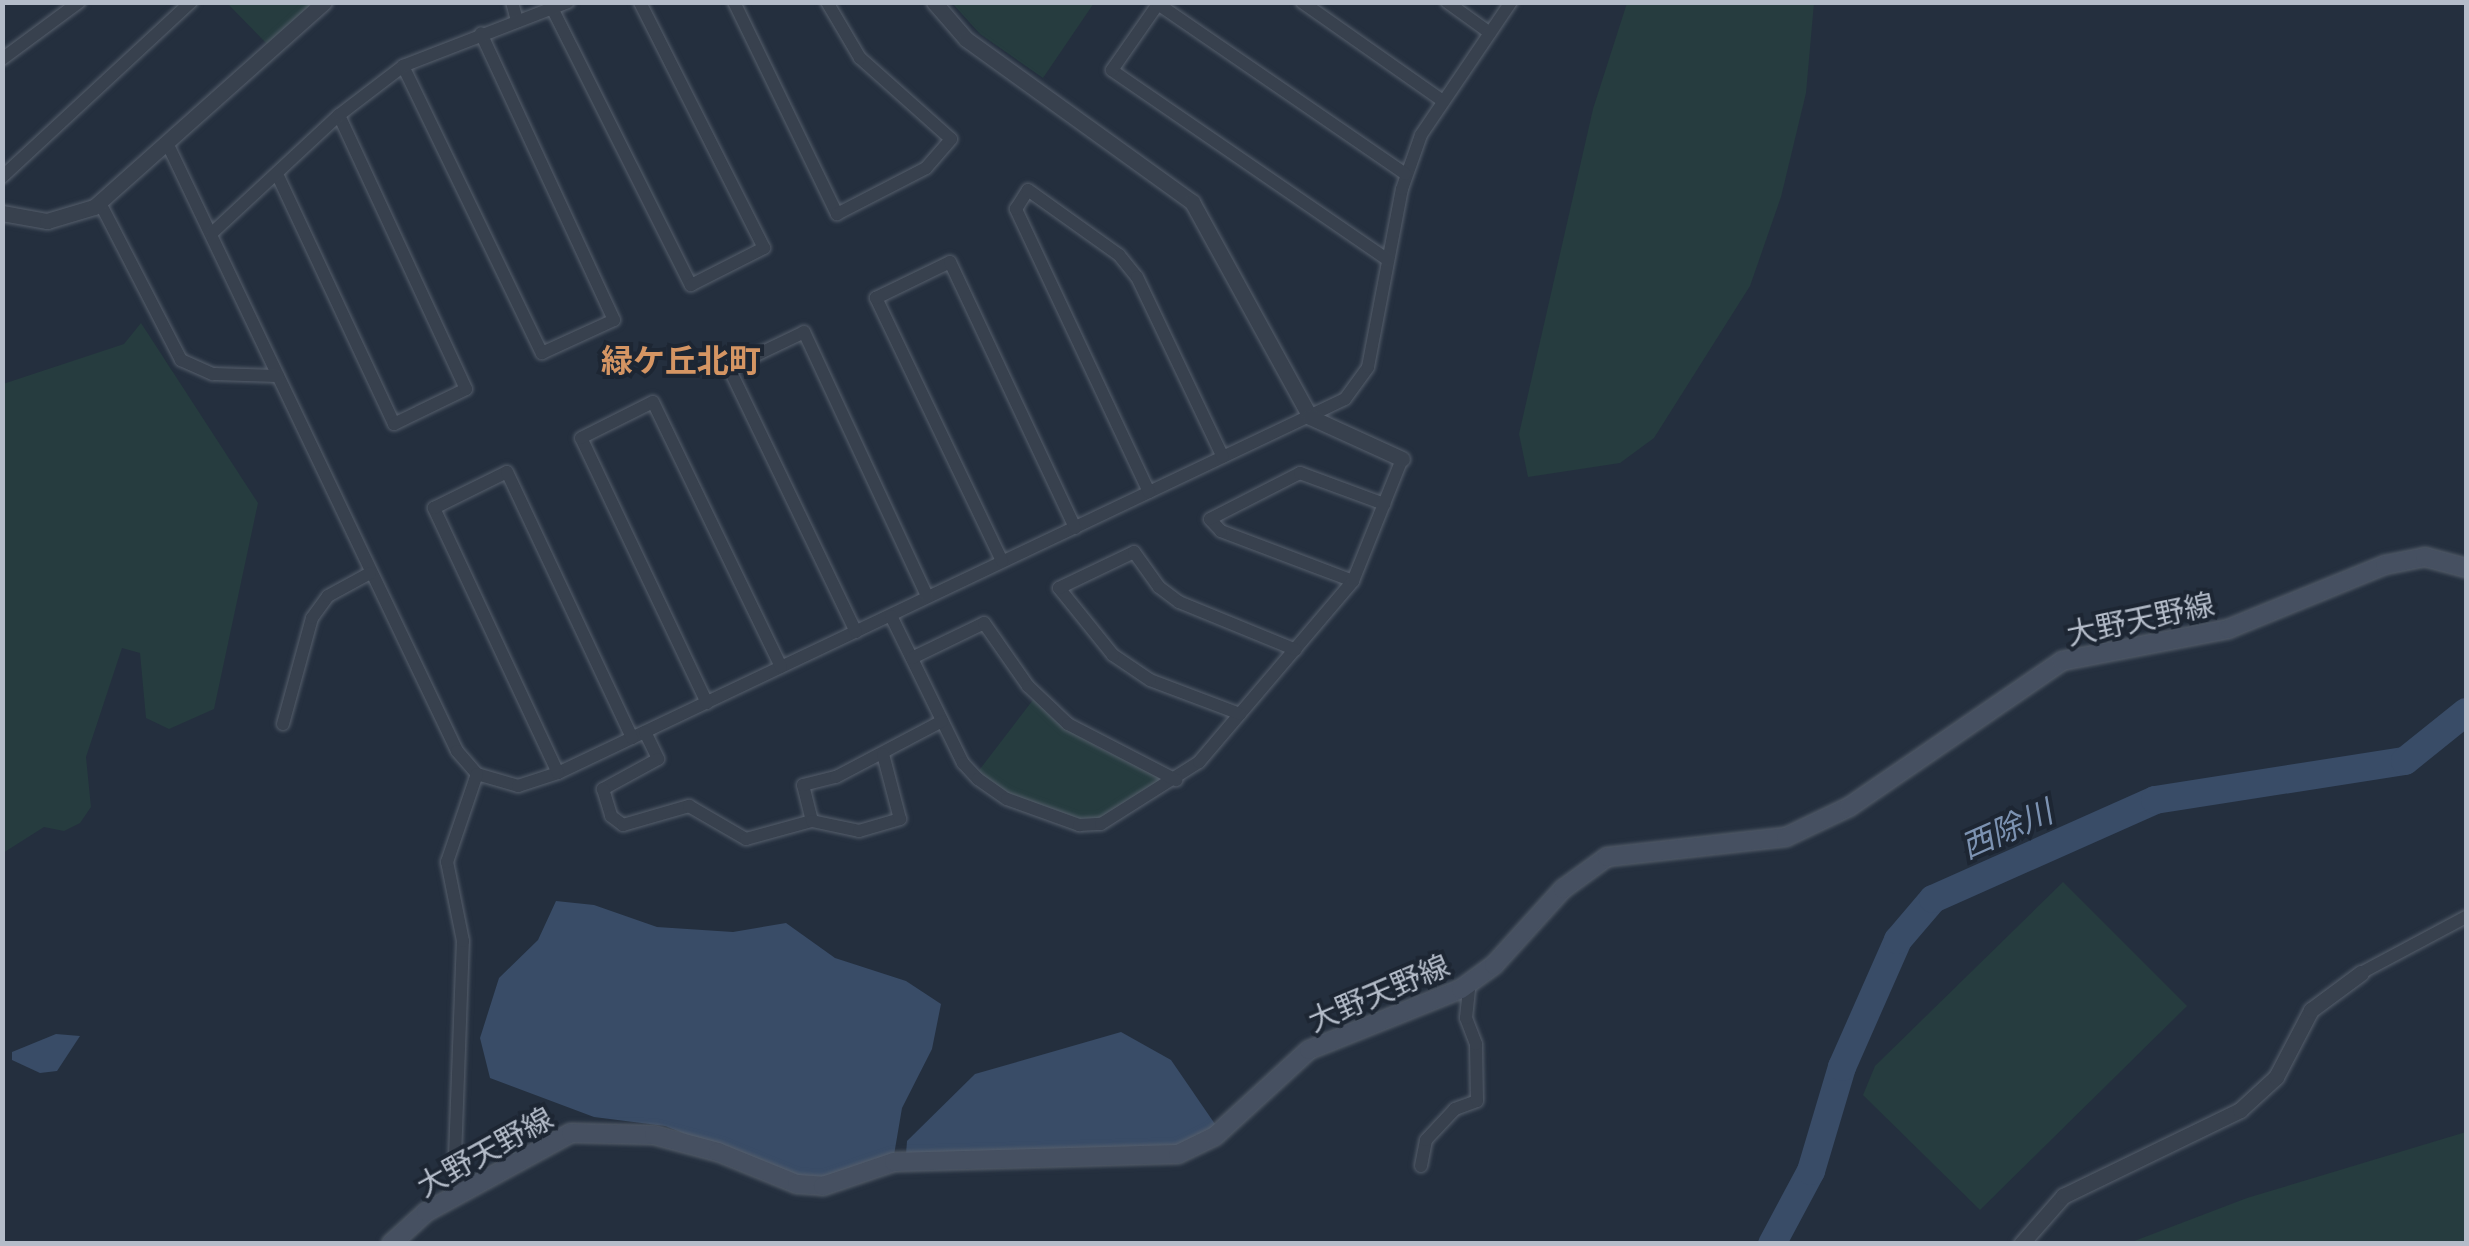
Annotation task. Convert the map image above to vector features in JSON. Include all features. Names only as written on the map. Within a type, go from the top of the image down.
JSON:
[{"type":"main road","name":"大野天野線","points":[[391,1244],[426,1212],[572,1133],[610,1130],[718,1152],[797,1184],[823,1186],[894,1162],[1178,1154],[1215,1136],[1309,1050],[1470,982],[1563,889],[1607,857],[1786,837],[1849,807],[2062,661],[2228,629],[2385,565],[2425,557],[2466,568]]},
{"type":"street","points":[[2,59],[79,2]]},
{"type":"street","points":[[2,177],[190,2]]},
{"type":"street","points":[[2,213],[46,221],[76,217],[100,203],[324,2]]},
{"type":"street","points":[[512,2],[518,21]]},
{"type":"street","points":[[212,233],[339,115],[403,66],[481,32],[568,2]]},
{"type":"street","points":[[552,8],[691,285],[764,248],[640,2]]},
{"type":"street","points":[[734,2],[837,214],[926,168],[950,139],[860,58],[826,2]]},
{"type":"street","points":[[891,616],[963,763],[992,791],[1078,825],[1101,824],[1176,780],[1240,714],[1353,581],[1402,459],[1310,417],[1192,202],[966,40],[934,2]]},
{"type":"street","points":[[1302,2],[1443,101]]},
{"type":"street","points":[[1446,2],[1490,33]]},
{"type":"street","points":[[168,145],[456,751],[477,774],[518,786],[558,773],[1344,398],[1368,368],[1406,174],[1443,101],[1511,2]]},
{"type":"street","points":[[1388,260],[1112,70],[1158,4],[1406,174]]},
{"type":"street","points":[[403,66],[542,353],[614,320],[481,32]]},
{"type":"street","points":[[277,174],[394,424],[466,389],[339,115]]},
{"type":"street","points":[[1149,492],[1016,209],[1028,190],[1119,255],[1137,277],[1224,457]]},
{"type":"street","points":[[100,203],[182,360],[212,374],[278,376]]},
{"type":"street","points":[[1002,561],[876,298],[950,262],[1075,528]]},
{"type":"street","points":[[856,632],[729,368],[804,332],[927,596]]},
{"type":"street","points":[[707,703],[581,438],[653,402],[781,666]]},
{"type":"street","points":[[558,773],[434,508],[507,472],[638,735],[658,758],[603,789],[611,816],[623,825],[689,806],[746,839],[812,821],[859,831],[900,819],[883,754]]},
{"type":"street","points":[[1353,581],[1221,531],[1210,519],[1300,473],[1384,504]]},
{"type":"street","points":[[1240,714],[1150,680],[1113,655],[1060,588],[1134,552],[1158,587],[1179,602],[1296,650]]},
{"type":"street","points":[[283,724],[312,618],[328,596],[370,573]]},
{"type":"street","points":[[912,658],[984,623],[1028,686],[1068,724],[1176,780]]},
{"type":"street","points":[[812,821],[803,785],[883,754],[942,721]]},
{"type":"street","points":[[470,1190],[455,1157],[462,940],[448,862],[450,838],[477,774]]},
{"type":"street","points":[[2021,1244],[2064,1196],[2240,1110],[2276,1078],[2311,1010],[2361,973],[2466,917]]},
{"type":"street","points":[[1421,1166],[1426,1140],[1455,1109],[1477,1100],[1476,1044],[1466,1018],[1470,982]]},
{"type":"green space","points":[[227,3],[320,3],[269,46]]},
{"type":"green space","points":[[952,3],[1094,3],[1043,78],[980,34]]},
{"type":"green space","points":[[1627,3],[1814,3],[1806,93],[1781,197],[1750,286],[1654,438],[1620,463],[1528,477],[1519,434],[1593,109]]},
{"type":"green space","points":[[141,323],[258,503],[214,709],[169,729],[146,718],[140,653],[122,648],[86,757],[91,807],[80,823],[64,831],[44,827],[3,853],[3,384],[124,344]]},
{"type":"green space","points":[[1036,696],[1097,747],[1170,781],[1101,822],[1078,822],[1008,797],[977,773]]},
{"type":"green space","points":[[2063,882],[2187,1006],[1980,1210],[1863,1095],[1875,1066]]},
{"type":"green space","points":[[2466,1132],[2466,1243],[2129,1243],[2247,1198]]},
{"type":"water","points":[[556,901],[594,905],[657,927],[733,932],[786,923],[835,958],[906,981],[941,1004],[932,1049],[902,1108],[894,1155],[818,1178],[788,1174],[665,1126],[594,1117],[490,1078],[480,1038],[499,978],[538,940]]},
{"type":"water","points":[[1121,1032],[1171,1060],[1217,1127],[1178,1148],[906,1154],[907,1141],[975,1074]]},
{"type":"water","points":[[56,1034],[80,1036],[57,1071],[40,1073],[12,1060],[12,1052]]},
{"type":"waterway","name":"西除川","points":[[1772,1244],[1811,1171],[1842,1067],[1898,940],[1933,899],[2155,800],[2405,761],[2466,712]]},
{"type":"district","name":"緑ケ丘北町","points":[[681,359]]}]
